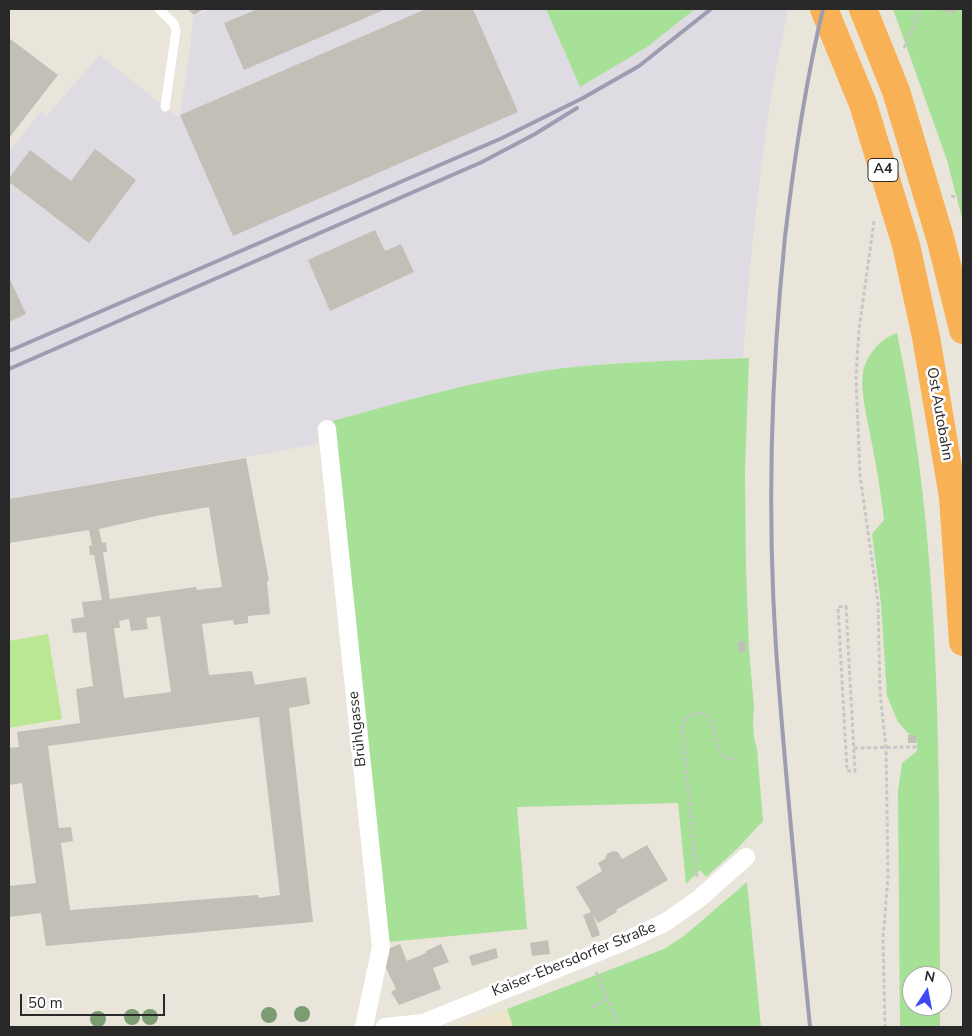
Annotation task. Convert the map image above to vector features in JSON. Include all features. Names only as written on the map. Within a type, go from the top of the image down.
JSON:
[{"type":"highway","name":"Ost Autobahn","points":[[824,9],[863,104],[906,245],[926,336],[953,497],[963,642]]},
{"type":"highway","name":"A4","points":[[863,9],[896,91],[941,241],[963,330]]},
{"type":"street","name":"Brühlgasse","points":[[327,429],[381,947],[364,1027]]},
{"type":"street","name":"Kaiser-Ebersdorfer Straße","points":[[385,1027],[423,1023],[621,944],[666,922],[700,898],[746,857]]},
{"type":"lane","points":[[159,9],[174,24],[176,31],[165,107]]},
{"type":"path","points":[[948,195],[963,198]]},
{"type":"path","points":[[876,215],[865,284],[856,376],[860,475],[878,603],[880,692],[886,748],[888,876],[883,938],[885,1027]]},
{"type":"path","points":[[846,606],[854,748],[855,771],[847,771],[838,607],[846,606]]},
{"type":"path","points":[[700,898],[682,728],[686,717],[697,712],[708,716],[713,722],[716,745],[720,752],[730,759],[738,760]]},
{"type":"path","points":[[854,748],[917,747]]},
{"type":"path","points":[[596,972],[619,1027]]},
{"type":"path","points":[[592,1007],[608,999]]},
{"type":"shaded area","points":[[210,9],[546,9],[580,87],[695,9],[788,9],[772,89],[762,160],[750,265],[743,358],[614,363],[537,372],[442,391],[317,426],[318,444],[9,499],[9,152],[41,111],[46,116],[100,55],[175,115],[180,115],[193,16]]},
{"type":"shaded area","points":[[507,1009],[513,1027],[456,1027]]},
{"type":"green space","points":[[546,9],[695,9],[647,47],[580,87]]},
{"type":"green space","points":[[893,9],[963,9],[963,222],[947,160]]},
{"type":"green space","points":[[897,333],[912,413],[923,493],[935,653],[938,734],[940,966],[902,966],[902,1016],[940,1016],[940,1027],[900,1027],[898,791],[902,763],[917,751],[917,743],[898,722],[887,696],[881,604],[872,534],[884,520],[862,385],[862,376],[866,362],[881,342]]},
{"type":"green space","points":[[749,358],[745,471],[746,568],[754,738],[757,749],[763,821],[738,848],[706,877],[700,870],[686,884],[678,803],[517,807],[527,929],[388,942],[333,421],[459,387],[510,376],[562,368]]},
{"type":"green space","points":[[48,634],[62,719],[9,728],[9,641]]},
{"type":"green space","points":[[747,882],[761,1027],[513,1027],[507,1009],[664,949],[684,936]]},
{"type":"building","points":[[187,9],[204,9],[194,15]]},
{"type":"building","points":[[258,9],[386,9],[244,70],[224,23]]},
{"type":"building","points":[[426,9],[473,9],[518,112],[233,236],[180,115]]},
{"type":"building","points":[[941,9],[956,9],[955,13],[941,11]]},
{"type":"building","points":[[9,38],[58,75],[9,138]]},
{"type":"building","points":[[95,149],[136,180],[89,243],[9,182],[9,178],[30,150],[71,181]]},
{"type":"building","points":[[375,230],[385,251],[401,244],[414,272],[330,311],[308,260]]},
{"type":"building","points":[[9,277],[26,314],[9,322]]},
{"type":"building","points":[[246,458],[269,581],[267,581],[270,614],[248,616],[248,623],[234,625],[233,620],[202,624],[209,675],[252,671],[255,685],[306,677],[310,704],[289,708],[313,922],[46,946],[41,913],[9,917],[9,886],[36,883],[22,783],[9,785],[9,748],[19,747],[17,732],[80,723],[76,689],[93,686],[86,632],[73,633],[71,619],[84,617],[82,602],[102,600],[94,555],[90,555],[89,546],[92,545],[89,530],[9,543],[9,499]],"holes":[[[209,507],[222,587],[197,590],[196,587],[110,599],[103,552],[107,552],[106,542],[102,543],[99,529],[156,516]],[[160,616],[171,692],[124,698],[114,628],[120,628],[119,621],[129,619],[131,631],[148,629],[146,618]],[[259,717],[280,895],[259,898],[258,895],[70,910],[61,843],[73,841],[71,827],[59,828],[48,746]]]},
{"type":"building","points":[[738,641],[745,641],[746,652],[739,652]]},
{"type":"building","points":[[908,735],[916,735],[916,743],[908,743]]},
{"type":"building","points":[[647,845],[668,880],[616,910],[617,912],[598,923],[593,914],[600,935],[592,938],[583,915],[591,912],[576,887],[602,871],[598,863],[605,859],[607,854],[613,851],[618,852],[622,859]]},
{"type":"building","points":[[548,940],[550,954],[532,956],[530,943]]},
{"type":"building","points":[[400,944],[407,961],[441,944],[449,962],[433,968],[441,989],[399,1005],[391,992],[396,989],[385,966],[388,949]]},
{"type":"building","points":[[496,948],[498,958],[472,966],[469,956]]},
{"type":"railway","points":[[9,351],[500,139],[583,98],[639,66],[711,9]]},
{"type":"railway","points":[[810,1027],[776,648],[771,494],[776,339],[785,237],[801,122],[823,9]]},
{"type":"railway","points":[[9,369],[482,162],[535,134],[577,108]]}]
